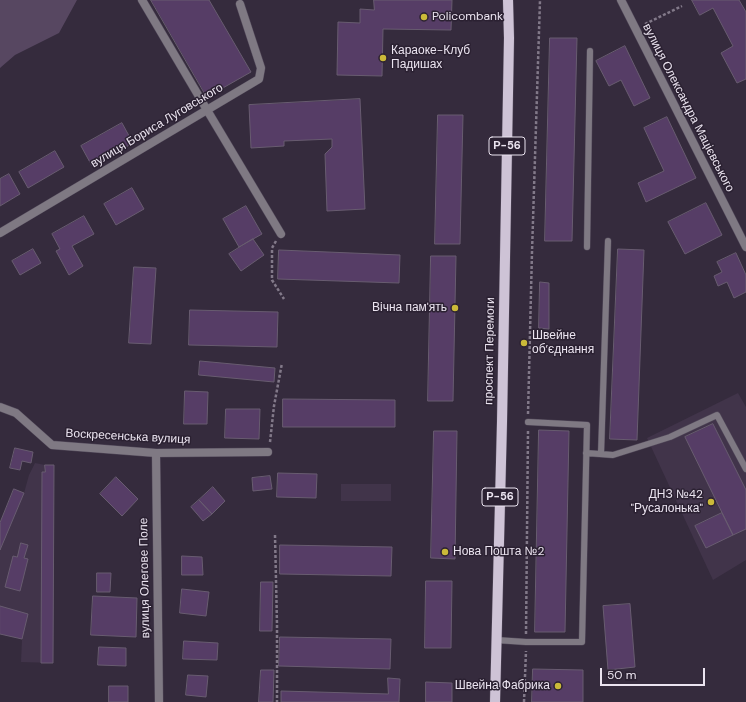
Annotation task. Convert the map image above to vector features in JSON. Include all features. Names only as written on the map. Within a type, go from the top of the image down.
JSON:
[{"type":"main road","name":"проспект Перемоги","points":[[494,702],[502,399],[509,46],[508,0]]},
{"type":"street","points":[[142,0],[281,234]]},
{"type":"street","name":"вулиця Олександра Мацієвського","points":[[621,0],[746,247]]},
{"type":"street","name":"вулиця Бориса Луговського","points":[[0,233],[260,79],[261,68],[240,4]]},
{"type":"street","name":"Воскресенська вулиця","points":[[0,407],[16,412],[52,445],[156,453],[268,452]]},
{"type":"street","name":"вулиця Олегове Поле","points":[[156,453],[159,702]]},
{"type":"lane","points":[[587,247],[590,51]]},
{"type":"lane","points":[[601,454],[608,241]]},
{"type":"lane","points":[[586,453],[613,455],[670,437],[717,415],[746,469]]},
{"type":"lane","points":[[496,640],[526,642],[582,642],[587,425],[528,422]]},
{"type":"path","points":[[524,702],[528,422],[540,0]]},
{"type":"path","points":[[635,28],[682,6]]},
{"type":"path","points":[[281,234],[272,248],[272,280],[284,299]]},
{"type":"path","points":[[268,452],[274,406],[282,363]]},
{"type":"path","points":[[275,535],[277,625],[276,702]]},
{"type":"shaded area","points":[[0,0],[77,0],[59,33],[15,55],[0,68]]},
{"type":"shaded area","name":"ДНЗ №42 \"Русалонька\"","points":[[738,393],[746,407],[746,560],[713,580],[647,438]]},
{"type":"shaded area","points":[[35,463],[54,465],[53,663],[21,662],[22,639],[0,634],[0,523],[14,489],[24,493],[29,475]]},
{"type":"shaded area","points":[[341,484],[391,484],[391,501],[341,501]]},
{"type":"building","points":[[151,0],[209,0],[251,72],[207,97]]},
{"type":"building","points":[[374,0],[452,0],[451,30],[383,29],[382,76],[337,75],[338,22],[360,23],[360,9],[374,10]]},
{"type":"building","points":[[692,0],[739,0],[746,12],[746,79],[737,83],[721,53],[733,46],[713,8],[700,15]]},
{"type":"building","points":[[550,38],[577,38],[572,241],[545,241]]},
{"type":"building","points":[[625,46],[650,98],[634,106],[621,80],[609,86],[596,61]]},
{"type":"building","points":[[360,99],[365,209],[327,211],[325,154],[332,147],[332,139],[284,141],[284,146],[251,148],[249,105]]},
{"type":"building","points":[[438,115],[463,115],[460,244],[435,244]]},
{"type":"building","points":[[667,117],[696,178],[646,202],[638,183],[664,171],[644,128]]},
{"type":"building","points":[[122,123],[133,143],[92,166],[81,146]]},
{"type":"building","points":[[55,151],[64,167],[28,188],[19,172]]},
{"type":"building","points":[[9,174],[20,194],[0,206],[0,179]]},
{"type":"building","points":[[132,188],[144,209],[116,225],[104,204]]},
{"type":"building","points":[[706,203],[722,235],[685,254],[668,222]]},
{"type":"building","points":[[246,206],[262,234],[239,247],[223,219]]},
{"type":"building","points":[[84,216],[94,234],[72,246],[83,266],[69,275],[56,251],[60,249],[52,234]]},
{"type":"building","points":[[253,239],[264,255],[241,271],[229,254]]},
{"type":"building","points":[[33,249],[41,263],[20,275],[12,261]]},
{"type":"building","points":[[618,249],[644,250],[637,440],[610,439]]},
{"type":"building","points":[[279,250],[400,255],[399,283],[278,279]]},
{"type":"building","points":[[736,253],[746,275],[746,292],[734,298],[727,282],[718,286],[714,276],[722,272],[717,262]]},
{"type":"building","points":[[431,256],[456,256],[453,401],[428,401]]},
{"type":"building","points":[[134,267],[156,268],[151,344],[129,343]]},
{"type":"building","points":[[540,282],[549,283],[549,329],[539,328]]},
{"type":"building","points":[[190,310],[278,312],[277,347],[189,345]]},
{"type":"building","points":[[200,361],[275,368],[274,382],[199,375]]},
{"type":"building","points":[[185,391],[208,392],[207,424],[184,424]]},
{"type":"building","points":[[283,399],[395,400],[395,427],[283,427]]},
{"type":"building","points":[[226,409],[260,409],[259,439],[225,438]]},
{"type":"building","points":[[713,424],[746,490],[746,529],[733,535],[685,437]]},
{"type":"building","points":[[539,430],[569,431],[565,632],[535,632]]},
{"type":"building","points":[[434,431],[457,431],[455,559],[431,558]]},
{"type":"building","points":[[15,448],[33,452],[31,463],[22,461],[20,470],[10,468]]},
{"type":"building","points":[[45,465],[54,465],[53,663],[41,663],[42,472],[45,472]]},
{"type":"building","points":[[278,473],[317,474],[316,498],[277,497]]},
{"type":"building","points":[[270,476],[272,489],[253,491],[252,478]]},
{"type":"building","points":[[116,477],[138,499],[122,516],[100,494]]},
{"type":"building","points":[[213,487],[225,501],[212,514],[199,500]]},
{"type":"building","points":[[14,489],[24,493],[0,550],[0,523]]},
{"type":"building","points":[[199,500],[212,514],[203,521],[191,507]]},
{"type":"building","points":[[722,513],[733,535],[706,548],[695,526]]},
{"type":"building","points":[[21,543],[28,545],[24,558],[28,559],[20,591],[5,587],[13,556],[17,557]]},
{"type":"building","points":[[280,545],[392,547],[391,576],[280,574]]},
{"type":"building","points":[[182,556],[202,557],[203,575],[182,575]]},
{"type":"building","points":[[97,573],[111,573],[110,592],[97,592]]},
{"type":"building","points":[[426,581],[452,581],[451,648],[425,648]]},
{"type":"building","points":[[261,582],[273,582],[272,631],[260,631]]},
{"type":"building","points":[[182,589],[209,592],[206,616],[180,613]]},
{"type":"building","points":[[93,596],[137,598],[136,637],[91,635]]},
{"type":"building","points":[[630,604],[635,667],[608,670],[603,606]]},
{"type":"building","points":[[0,606],[28,614],[22,639],[0,634]]},
{"type":"building","points":[[280,637],[391,639],[390,669],[279,666]]},
{"type":"building","points":[[184,641],[218,643],[217,660],[183,659]]},
{"type":"building","points":[[99,647],[126,648],[126,666],[98,665]]},
{"type":"building","name":"Швейна Фабрика","points":[[533,669],[583,670],[583,702],[532,702]]},
{"type":"building","points":[[261,670],[274,670],[273,702],[259,702]]},
{"type":"building","points":[[188,675],[208,676],[206,697],[186,695]]},
{"type":"building","points":[[388,678],[400,679],[399,702],[281,702],[281,691],[388,694]]},
{"type":"building","points":[[426,682],[452,683],[452,702],[426,702]]},
{"type":"building","points":[[109,686],[128,686],[128,702],[109,702]]},
{"type":"place","name":"Policombank","points":[[424,17]]},
{"type":"place","name":"Караоке-Клуб Падишах","points":[[383,58]]},
{"type":"place","name":"Вічна пам'ять","points":[[455,308]]},
{"type":"place","name":"Швейне об’єднання","points":[[524,343]]},
{"type":"place","name":"ДНЗ №42 \"Русалонька\"","points":[[711,502]]},
{"type":"place","name":"Нова Пошта №2","points":[[445,552]]},
{"type":"place","name":"Швейна Фабрика","points":[[558,686]]}]
